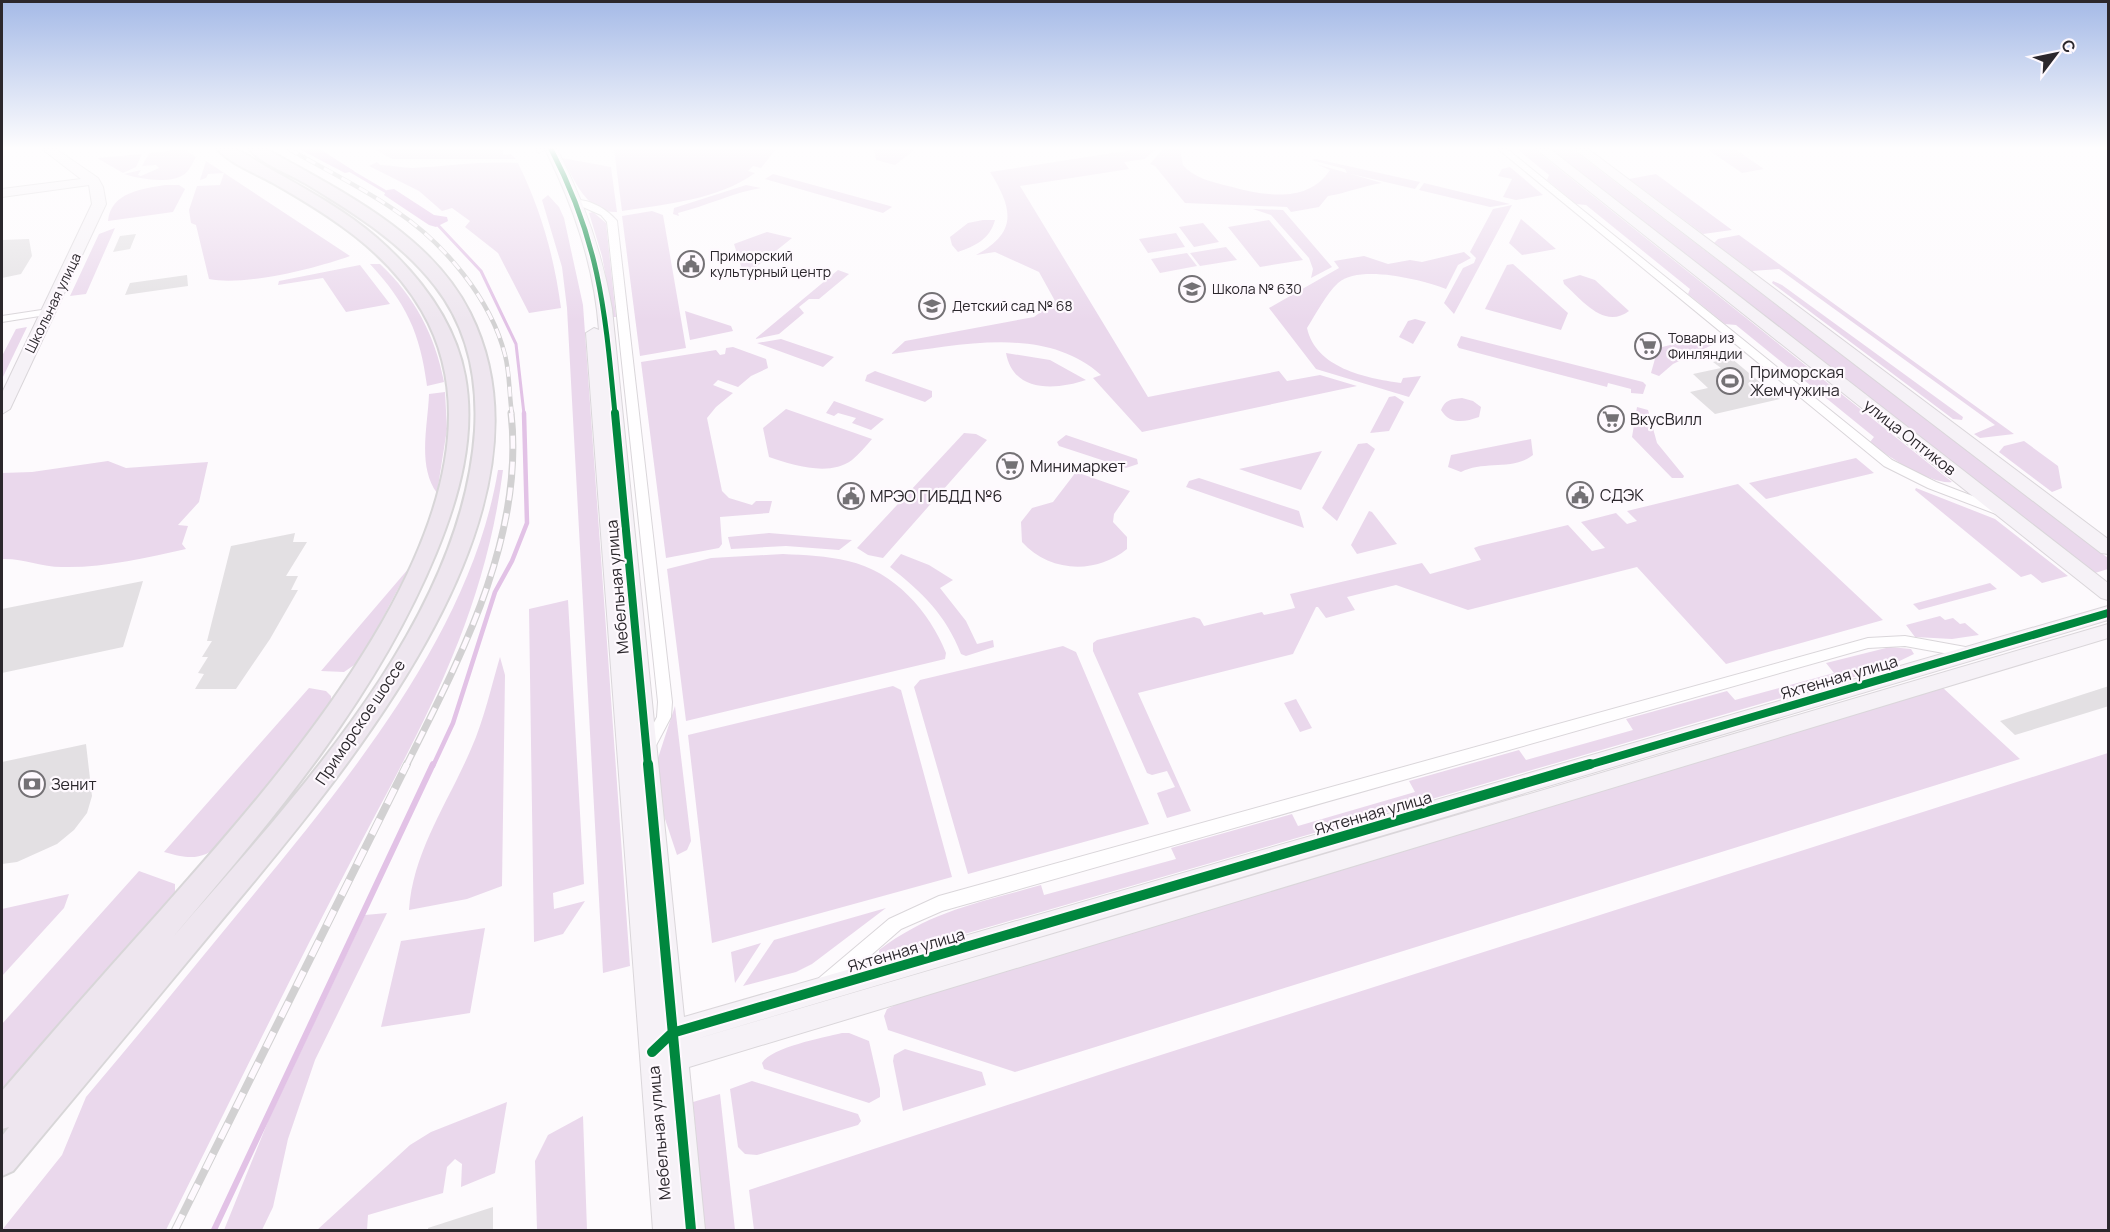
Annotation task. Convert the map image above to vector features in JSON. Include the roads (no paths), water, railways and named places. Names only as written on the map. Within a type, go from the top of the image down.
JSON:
[{"type":"main road","name":"Приморское шоссе","points":[[2,1114],[286,782],[358,685],[399,616],[441,515],[455,465],[459,410],[458,385],[452,359],[428,306],[407,277],[355,229],[318,206]]},
{"type":"main road","name":"Приморское шоссе","points":[[2,1160],[239,879],[351,740],[387,687],[427,617],[451,564],[479,475],[485,437],[482,374],[475,342],[461,311],[443,285],[414,252],[353,206]]},
{"type":"street","name":"Школьная улица","points":[[2,409],[98,206]]},
{"type":"street","name":"Мебельная улица","points":[[567,206],[574,221],[585,265],[592,311],[666,1048],[691,1230]]},
{"type":"street","name":"Мебельная улица","points":[[580,206],[592,241],[605,309],[646,750],[666,1048],[667,1230]]},
{"type":"street","points":[[589,206],[604,213],[612,221],[665,702],[664,717],[646,750]]},
{"type":"street","points":[[1573,206],[1888,463],[1932,485],[2007,513]]},
{"type":"street","name":"улица Оптиков","points":[[1615,206],[2109,593]]},
{"type":"street","name":"улица Оптиков","points":[[1656,206],[2109,548]]},
{"type":"street","points":[[2,319],[48,312]]},
{"type":"street","name":"Яхтенная улица","points":[[666,1048],[819,990],[2109,613]]},
{"type":"street","name":"Яхтенная улица","points":[[666,1048],[2109,632]]},
{"type":"street","points":[[819,990],[895,924],[917,912],[950,900],[1868,643],[1905,641],[1971,653]]},
{"type":"waterway","points":[[436,223],[481,271],[516,344],[524,414]]},
{"type":"waterway","points":[[433,766],[453,723],[495,592],[512,561],[527,523],[524,413]]},
{"type":"waterway","points":[[214,1230],[433,764]]},
{"type":"railway","points":[[389,206],[414,224],[448,256],[477,293],[489,313],[507,362],[512,414]]},
{"type":"railway","points":[[406,766],[467,640],[498,551],[508,505],[513,459],[511,413]]},
{"type":"railway","points":[[175,1230],[407,764]]},
{"type":"place","name":"Приморский культурный центр","points":[[691,264]]},
{"type":"place","name":"Школа № 630","points":[[1192,289]]},
{"type":"place","name":"Детский сад № 68","points":[[932,306]]},
{"type":"place","name":"Товары из Финляндии","points":[[1648,346]]},
{"type":"place","name":"Приморская Жемчужина","points":[[1730,381]]},
{"type":"place","name":"ВкусВилл","points":[[1611,419]]},
{"type":"place","name":"Минимаркет","points":[[1010,466]]},
{"type":"place","name":"СДЭК","points":[[1580,495]]},
{"type":"place","name":"МРЭО ГИБДД №6","points":[[851,496]]},
{"type":"place","name":"Зенит","points":[[32,784]]}]
